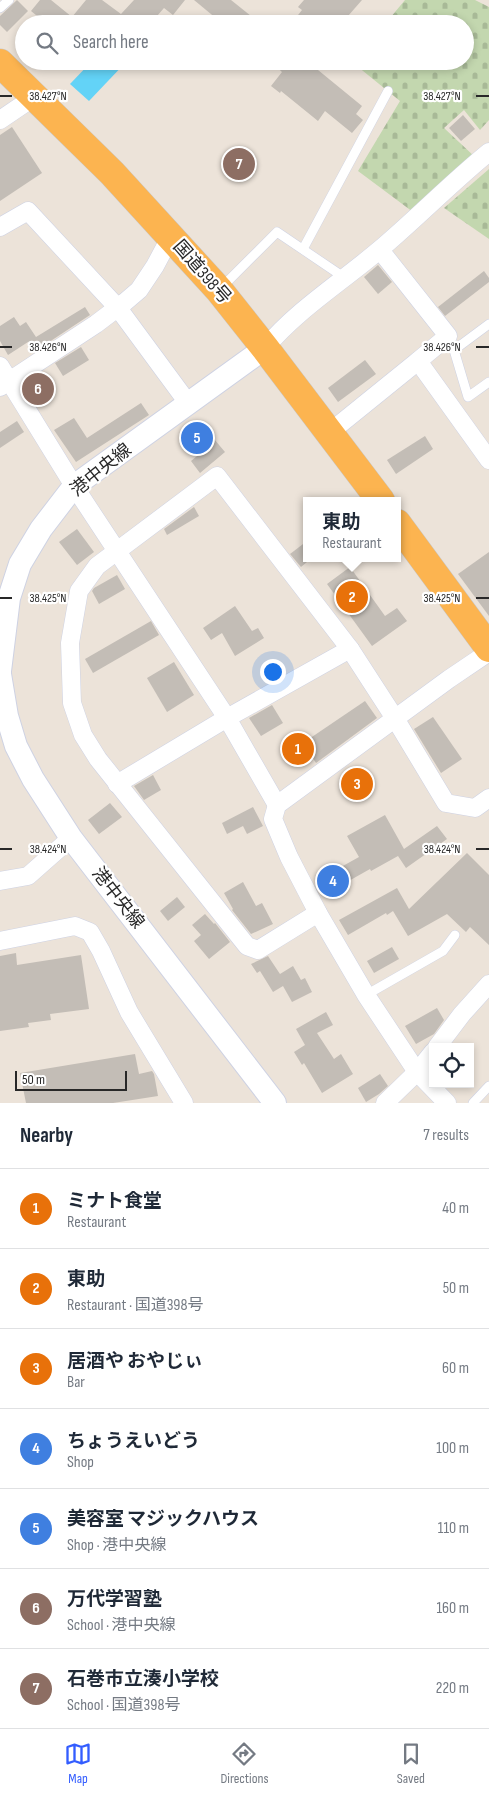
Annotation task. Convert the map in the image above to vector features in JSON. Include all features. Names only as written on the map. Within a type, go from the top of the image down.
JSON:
[{"type":"highway","name":"国道398号","points":[[0,63],[112,173],[219,290],[378,497]]},
{"type":"highway","points":[[401,528],[489,648]]},
{"type":"street","points":[[0,120],[34,97]]},
{"type":"street","points":[[265,348],[300,313],[380,250],[489,152]]},
{"type":"street","points":[[0,227],[28,211],[118,308],[188,404]]},
{"type":"street","points":[[5,384],[96,324],[139,290],[155,266],[171,236]]},
{"type":"street","points":[[329,433],[448,336],[380,250]]},
{"type":"street","name":"港中央線","points":[[265,348],[74,486],[41,529],[20,564],[9,598],[0,673],[7,716],[16,746],[32,778],[71,838],[275,1103]]},
{"type":"street","points":[[418,361],[489,460]]},
{"type":"street","points":[[0,366],[5,384],[227,718],[277,805]]},
{"type":"street","points":[[318,912],[258,950],[247,946],[98,759],[83,735],[72,703],[70,643],[79,591],[97,566],[217,476],[350,649],[446,803],[475,808],[489,798]]},
{"type":"street","points":[[117,784],[227,718],[350,649]]},
{"type":"street","points":[[447,1103],[417,1072],[366,995],[318,912],[289,857],[273,819],[277,805],[396,720],[449,679],[489,652]]},
{"type":"street","points":[[0,881],[28,876],[71,838]]},
{"type":"street","points":[[0,941],[75,926],[90,932],[129,1012],[184,1103]]},
{"type":"street","points":[[440,1043],[462,1014],[489,984]]},
{"type":"street","points":[[386,1103],[429,1057]]},
{"type":"lane","points":[[0,8],[9,0]]},
{"type":"lane","points":[[304,249],[388,91]]},
{"type":"lane","points":[[219,290],[277,232],[345,278]]},
{"type":"lane","points":[[489,324],[454,350],[468,397],[489,382]]},
{"type":"lane","points":[[366,995],[443,951],[455,935]]},
{"type":"lane","points":[[473,1103],[489,1086]]},
{"type":"green space","points":[[405,0],[475,0],[489,7],[489,120],[480,130],[464,110],[444,128],[475,157],[413,212],[358,171],[400,101],[362,70],[474,70],[474,15],[392,15]]},
{"type":"green space","points":[[489,169],[489,239],[444,208]]},
{"type":"water","points":[[83,70],[118,70],[89,101],[70,84]]},
{"type":"building","points":[[17,0],[28,11],[24,15],[15,15],[15,24],[7,32],[0,25],[0,16]]},
{"type":"building","points":[[40,0],[51,0],[70,15],[36,15],[31,11]]},
{"type":"building","points":[[86,0],[102,0],[121,14],[134,0],[185,0],[173,15],[164,8],[158,15],[74,15]]},
{"type":"building","points":[[194,0],[231,0],[250,15],[212,15]]},
{"type":"building","points":[[304,0],[362,0],[349,15],[298,15],[302,10],[298,7]]},
{"type":"building","points":[[280,70],[318,70],[362,106],[356,114],[363,120],[352,133],[325,111],[318,121],[281,91],[280,93],[271,86],[282,72]]},
{"type":"building","points":[[463,115],[475,129],[461,141],[449,128]]},
{"type":"building","points":[[12,127],[42,173],[0,201],[0,135]]},
{"type":"building","points":[[378,265],[392,282],[378,294],[364,277]]},
{"type":"building","points":[[484,271],[489,278],[489,282],[445,316],[438,307]]},
{"type":"building","points":[[85,307],[90,315],[34,352],[28,342],[8,355],[0,341],[0,326],[14,317],[20,326],[26,322],[36,337]]},
{"type":"building","points":[[81,347],[89,360],[63,376],[55,363]]},
{"type":"building","points":[[365,360],[376,374],[338,402],[328,388]]},
{"type":"building","points":[[141,403],[149,415],[76,462],[54,430],[74,418],[87,438]]},
{"type":"building","points":[[17,421],[24,432],[0,448],[0,432]]},
{"type":"building","points":[[203,426],[225,452],[200,473],[191,461],[202,452],[190,438]]},
{"type":"building","points":[[425,436],[433,449],[396,474],[387,460]]},
{"type":"building","points":[[194,507],[199,516],[167,535],[164,529]]},
{"type":"building","points":[[77,529],[94,552],[77,565],[59,542]]},
{"type":"building","points":[[303,544],[303,562],[307,562],[301,567],[290,554]]},
{"type":"building","points":[[489,552],[489,616],[458,574]]},
{"type":"building","points":[[350,567],[385,616],[397,608],[407,621],[372,646],[327,584]]},
{"type":"building","points":[[117,575],[125,589],[99,604],[92,591]]},
{"type":"building","points":[[235,606],[252,631],[258,628],[264,638],[235,656],[222,633],[211,640],[203,628]]},
{"type":"building","points":[[151,621],[159,635],[93,673],[85,659]]},
{"type":"building","points":[[174,662],[194,695],[167,712],[147,678]]},
{"type":"building","points":[[365,701],[377,718],[316,763],[303,743]]},
{"type":"building","points":[[272,705],[283,723],[261,736],[249,718]]},
{"type":"building","points":[[433,717],[462,759],[441,773],[414,729]]},
{"type":"building","points":[[153,775],[161,790],[144,800],[134,786]]},
{"type":"building","points":[[110,803],[122,817],[99,834],[88,820]]},
{"type":"building","points":[[253,807],[263,826],[247,834],[243,826],[227,834],[222,823]]},
{"type":"building","points":[[385,815],[404,849],[437,826],[447,839],[406,868],[398,856],[331,891],[323,877],[359,857],[347,836]]},
{"type":"building","points":[[467,853],[489,875],[489,945],[470,927],[466,932],[447,914],[408,936],[393,911],[387,915],[386,913],[348,935],[339,920],[397,888],[409,909]]},
{"type":"building","points":[[243,882],[256,906],[262,903],[273,924],[251,934],[232,910],[224,893]]},
{"type":"building","points":[[177,897],[185,907],[168,921],[160,911]]},
{"type":"building","points":[[205,914],[230,942],[209,959],[194,941],[201,935],[192,925]]},
{"type":"building","points":[[392,947],[399,959],[374,973],[367,961]]},
{"type":"building","points":[[16,953],[17,965],[81,955],[89,1009],[50,1014],[51,1020],[28,1023],[29,1027],[0,1031],[0,956]]},
{"type":"building","points":[[268,956],[280,974],[293,966],[301,980],[305,978],[312,992],[292,1002],[283,986],[273,992],[260,971],[257,973],[251,964]]},
{"type":"building","points":[[437,1008],[444,1020],[434,1034],[416,1044],[405,1026]]},
{"type":"building","points":[[326,1012],[333,1025],[317,1033],[334,1059],[341,1054],[353,1074],[322,1093],[304,1063],[302,1065],[294,1052],[305,1045],[296,1029]]},
{"type":"building","points":[[135,1054],[139,1074],[152,1071],[154,1074],[158,1096],[113,1103],[26,1103],[20,1073]]},
{"type":"building","points":[[380,1074],[388,1086],[366,1102],[358,1088]]},
{"type":"place","name":"石巻市立湊小学校","points":[[239,164]]},
{"type":"place","name":"万代学習塾","points":[[38,389]]},
{"type":"place","name":"美容室 マジックハウス","points":[[197,438]]},
{"type":"place","name":"東助","points":[[352,597]]},
{"type":"place","name":"ミナト食堂","points":[[298,749]]},
{"type":"place","name":"居酒や おやじぃ","points":[[357,784]]},
{"type":"place","name":"ちょうえいどう","points":[[333,881]]}]
